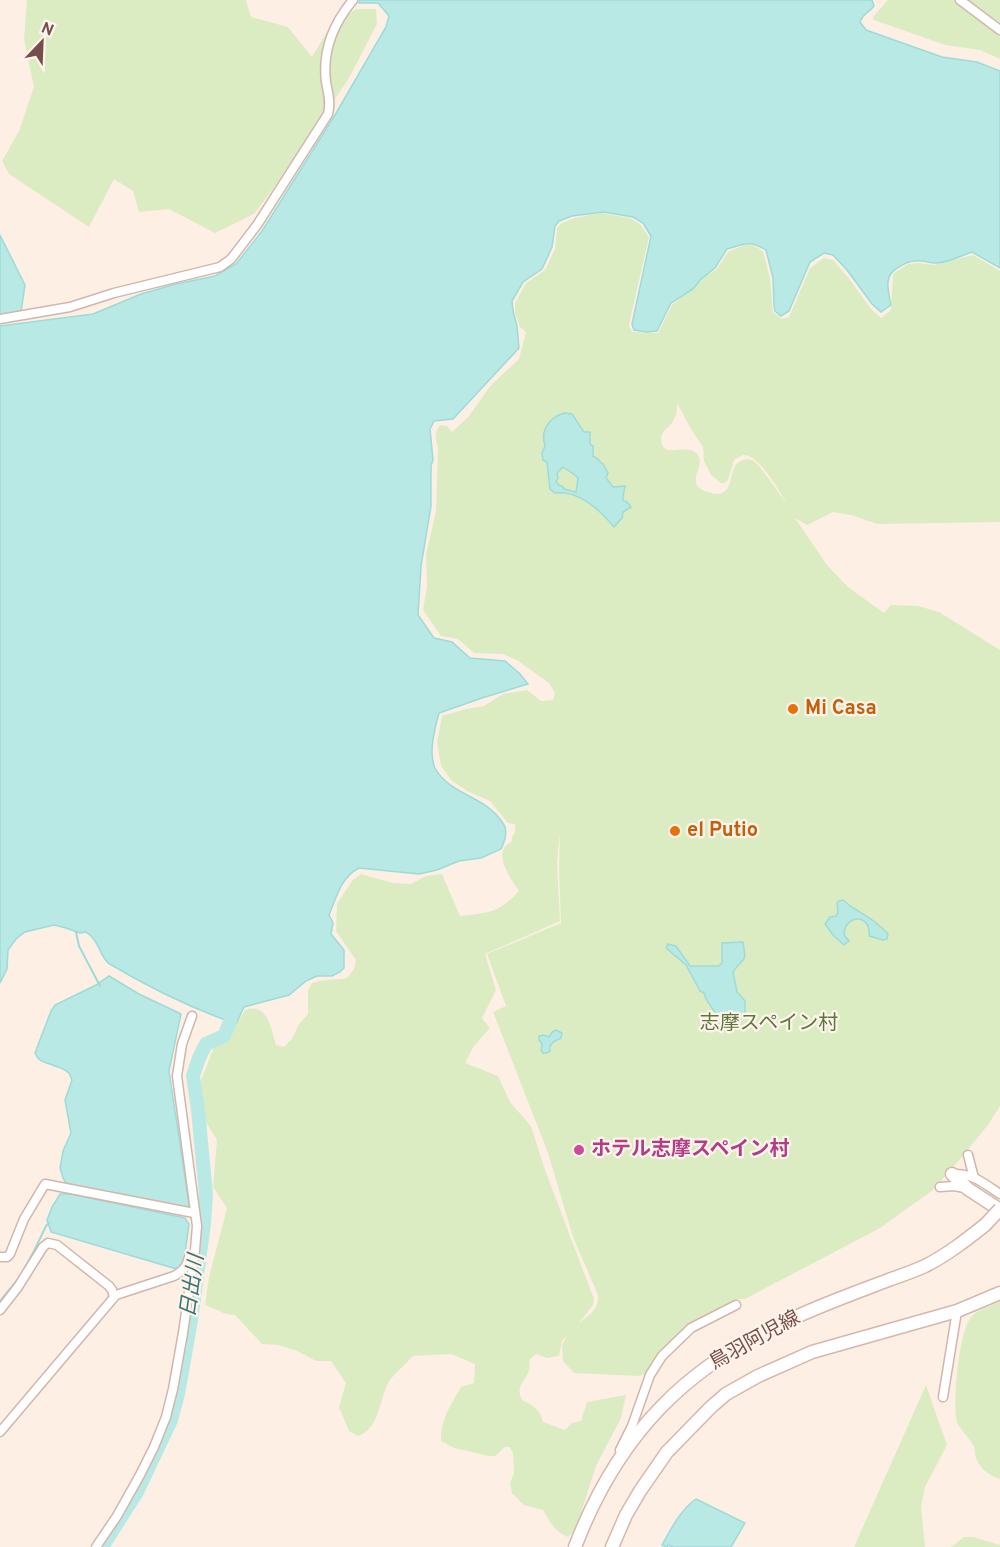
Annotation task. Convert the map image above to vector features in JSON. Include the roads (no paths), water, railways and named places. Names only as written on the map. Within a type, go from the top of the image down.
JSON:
[{"type":"main road","points":[[952,1174],[971,1183],[1000,1210]]},
{"type":"main road","name":"鳥羽阿児線","points":[[575,1547],[603,1483],[635,1435],[689,1380],[765,1331],[799,1315],[925,1266],[956,1248],[1000,1210]]},
{"type":"main road","points":[[612,1547],[626,1515],[667,1452],[726,1394],[758,1376],[812,1352],[957,1311],[1000,1293]]},
{"type":"street","points":[[0,319],[70,307],[114,293],[220,267],[231,259],[264,216],[328,114],[330,105],[326,81],[326,52],[328,41],[353,0]]},
{"type":"street","points":[[960,0],[1000,30]]},
{"type":"street","points":[[96,1547],[117,1516],[154,1447],[166,1417],[173,1389],[197,1226],[177,1076],[182,1044],[192,1016]]},
{"type":"street","points":[[968,1155],[971,1183]]},
{"type":"street","points":[[940,1187],[971,1183],[1000,1194]]},
{"type":"street","points":[[0,1257],[7,1257],[10,1254],[24,1220],[45,1184],[194,1213]]},
{"type":"street","points":[[1,1429],[116,1295],[183,1272],[189,1257],[194,1213]]},
{"type":"street","points":[[0,1310],[48,1243],[57,1245],[109,1286],[114,1298]]},
{"type":"street","points":[[603,1483],[633,1426],[650,1375],[669,1348],[691,1328],[736,1305]]},
{"type":"street","points":[[943,1397],[957,1311]]},
{"type":"water","points":[[360,0],[872,0],[874,6],[860,22],[866,30],[942,57],[977,62],[1000,71],[1000,268],[972,252],[940,263],[907,262],[891,274],[888,283],[891,305],[881,312],[833,255],[824,253],[810,262],[789,311],[781,316],[775,311],[773,278],[766,250],[756,245],[743,244],[727,249],[715,268],[693,289],[671,303],[657,331],[647,332],[634,330],[632,324],[651,236],[643,223],[633,217],[604,212],[572,216],[559,221],[555,226],[552,247],[542,269],[523,282],[512,301],[519,348],[453,419],[434,421],[430,429],[433,460],[431,506],[421,566],[418,615],[434,638],[452,642],[470,658],[505,661],[528,684],[439,713],[433,740],[433,762],[441,777],[485,805],[504,824],[506,830],[501,849],[481,858],[459,861],[419,874],[359,868],[340,888],[329,915],[333,923],[331,934],[344,950],[344,968],[332,976],[317,976],[306,981],[289,995],[244,1007],[236,1024],[170,996],[108,963],[94,940],[86,932],[80,933],[54,925],[25,932],[16,939],[8,950],[7,969],[0,983],[0,326],[93,314],[141,294],[215,276],[236,264],[262,231],[335,115],[386,27],[389,16],[378,3],[359,3]]},
{"type":"water","points":[[0,235],[25,285],[21,312],[0,315]]},
{"type":"water","points":[[564,413],[572,414],[584,432],[590,432],[593,456],[603,464],[608,473],[606,478],[613,487],[625,486],[623,500],[631,507],[623,512],[622,518],[614,527],[588,502],[572,495],[555,493],[550,489],[547,462],[543,460],[542,453],[545,446],[544,435],[550,421]],"holes":[[[563,467],[578,478],[576,492],[564,489],[556,482],[557,473]]]},
{"type":"water","points":[[843,900],[880,926],[888,934],[887,939],[869,936],[866,923],[858,919],[853,920],[845,928],[844,935],[849,941],[844,945],[825,924],[830,917],[836,916],[837,903]]},
{"type":"water","points":[[743,942],[744,960],[733,972],[737,992],[745,1001],[745,1014],[727,1031],[719,1028],[718,1017],[686,965],[666,948],[668,944],[676,946],[690,966],[719,966],[722,963],[722,943]]},
{"type":"water","points":[[109,976],[139,994],[181,1014],[169,1071],[189,1204],[187,1210],[66,1187],[63,1178],[60,1168],[63,1151],[71,1133],[65,1100],[72,1080],[69,1073],[41,1060],[35,1053],[55,1005]]},
{"type":"water","points":[[556,1030],[562,1033],[561,1038],[553,1042],[550,1051],[543,1053],[539,1036],[549,1037]]},
{"type":"water","points":[[60,1194],[71,1194],[185,1218],[189,1224],[184,1261],[180,1270],[51,1232],[47,1220]]},
{"type":"water","points":[[696,1499],[745,1523],[731,1547],[673,1547],[668,1545],[667,1547],[662,1545],[681,1514]]},
{"type":"waterway","points":[[76,932],[79,946],[100,986]]},
{"type":"waterway","name":"日出川","points":[[102,1547],[137,1492],[171,1420],[178,1394],[191,1320],[206,1194],[193,1076],[206,1044],[224,1036],[230,1022]]},
{"type":"waterway","points":[[22,1273],[49,1223]]},
{"type":"waterway","points":[[0,1301],[19,1278]]},
{"type":"place","name":"Mi Casa","points":[[793,709]]},
{"type":"place","name":"el Putio","points":[[675,831]]},
{"type":"place","name":"ホテル志摩スペイン村","points":[[579,1150]]},
{"type":"park label","name":"志摩スペイン村","points":[[769,1024]]}]
